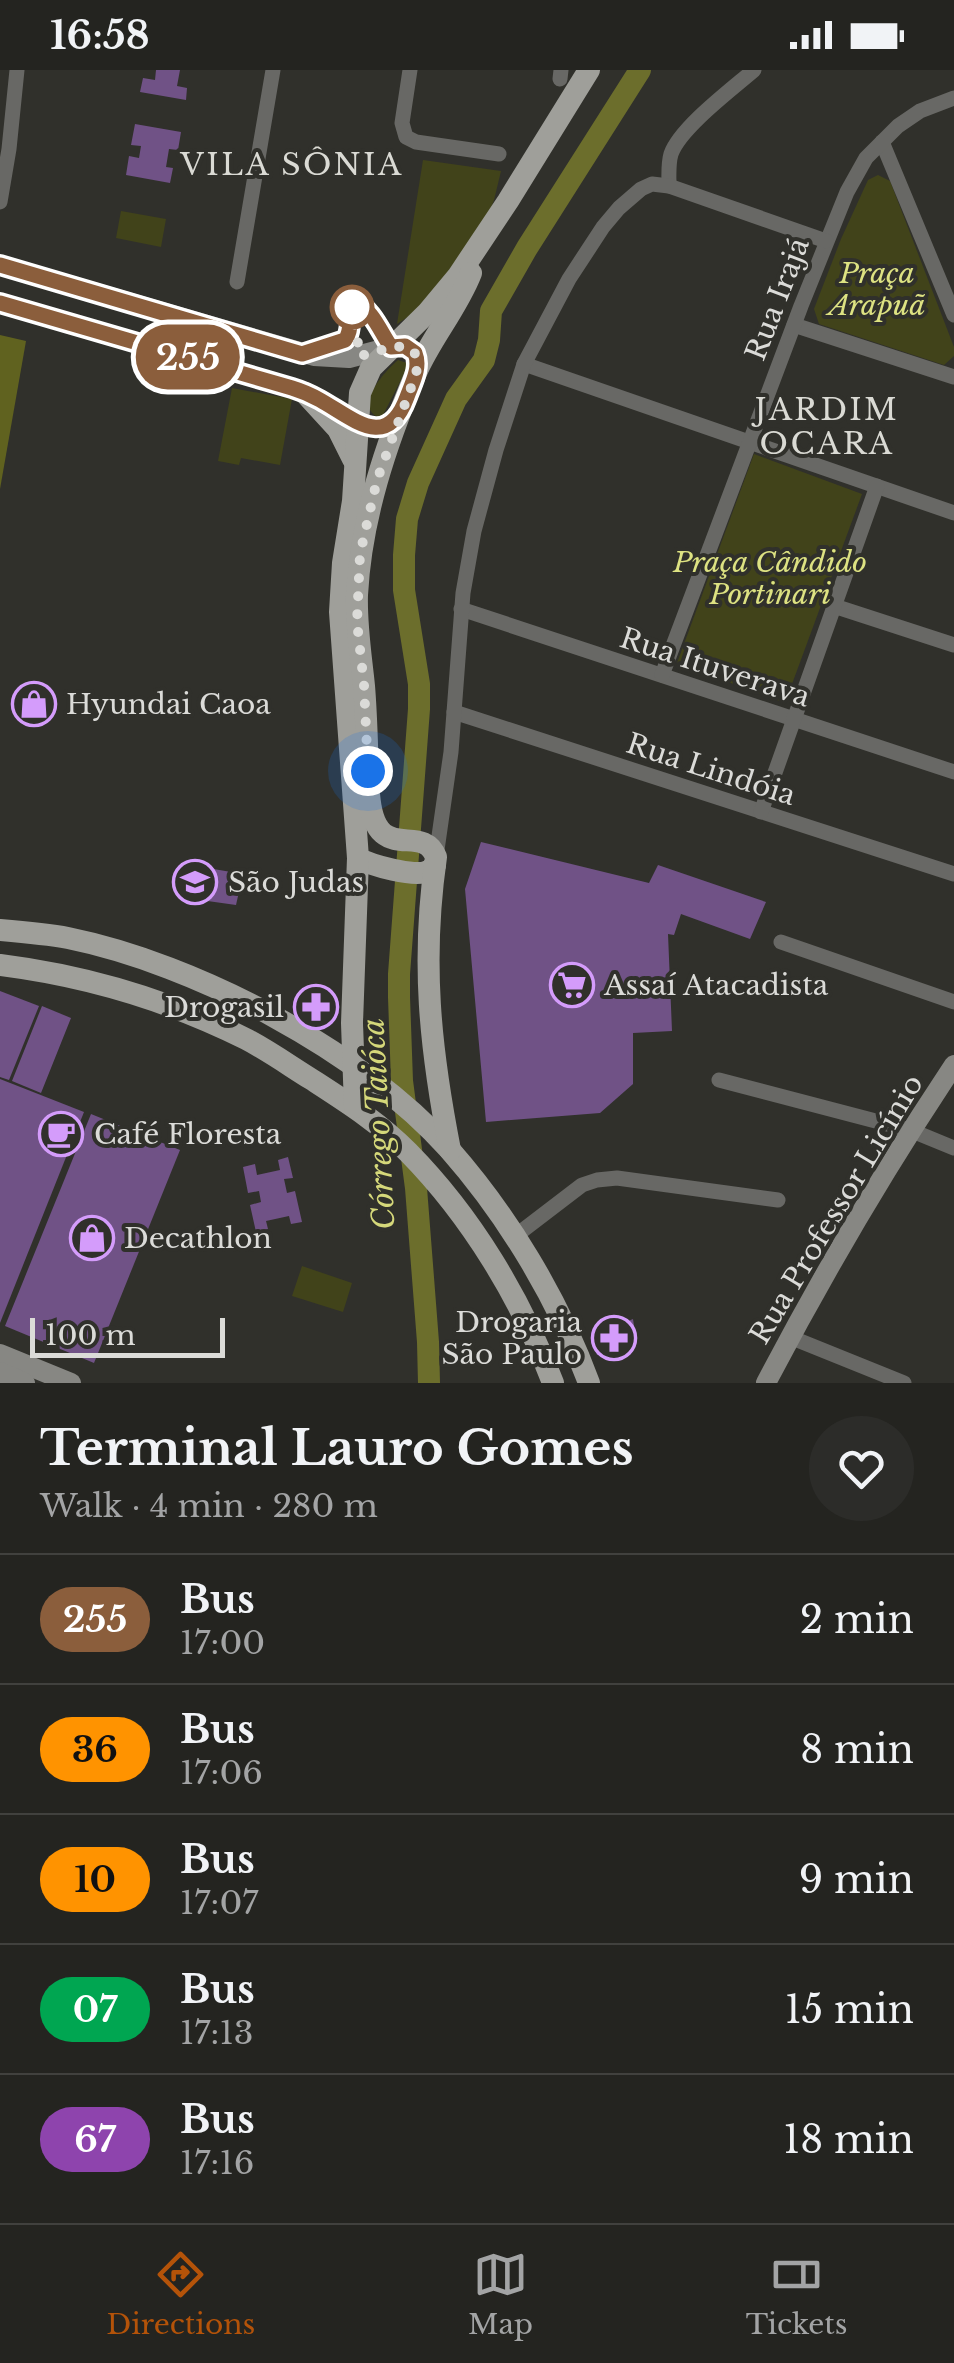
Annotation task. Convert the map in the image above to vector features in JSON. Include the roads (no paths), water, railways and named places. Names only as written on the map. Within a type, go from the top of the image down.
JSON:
[{"type":"main road","points":[[355,1107],[353,990],[358,858],[340,612],[353,501],[358,406],[371,368],[444,295],[588,70]]},
{"type":"main road","points":[[425,856],[376,828],[370,807],[357,597],[360,554],[381,468],[416,374],[462,297],[484,238]]},
{"type":"main road","points":[[0,265],[302,354],[326,358],[360,356],[405,346],[415,353],[416,374]]},
{"type":"main road","points":[[0,303],[305,392],[370,428],[391,424],[400,415]]},
{"type":"main road","points":[[190,358],[202,325]]},
{"type":"main road","points":[[305,392],[338,430],[355,462]]},
{"type":"main road","points":[[358,858],[389,868],[425,856]]},
{"type":"main road","points":[[425,856],[428,999],[436,1076],[450,1150]]},
{"type":"main road","points":[[0,930],[65,938],[144,958],[217,989],[354,1065],[450,1150],[491,1202],[556,1310],[589,1383]]},
{"type":"main road","points":[[0,965],[71,976],[167,1004],[248,1040],[355,1107],[422,1166],[494,1263],[522,1312],[552,1383]]},
{"type":"main road","points":[[318,1042],[343,1014],[353,990]]},
{"type":"main road","name":"Rua Professor Licínio","points":[[766,1383],[910,1130],[954,1065]]},
{"type":"main road","points":[[0,1354],[71,1383]]},
{"type":"main road","points":[[0,1372],[26,1383]]},
{"type":"street","points":[[0,202],[17,70]]},
{"type":"street","points":[[237,282],[273,70]]},
{"type":"street","points":[[410,70],[402,119],[404,134],[416,142],[499,154]]},
{"type":"street","points":[[669,186],[670,160],[676,144],[704,113],[754,70]]},
{"type":"street","name":"Rua Irajá","points":[[662,676],[826,241],[854,178],[866,158],[898,126],[920,111],[954,98]]},
{"type":"street","points":[[882,142],[954,316]]},
{"type":"street","points":[[425,856],[443,808],[461,609],[474,530],[524,364],[568,278],[618,208],[641,188],[652,184],[669,186],[826,241]]},
{"type":"street","points":[[794,325],[954,377]]},
{"type":"street","points":[[524,364],[954,513]]},
{"type":"street","points":[[762,812],[877,486]]},
{"type":"street","points":[[834,606],[954,646]]},
{"type":"street","name":"Rua Ituverava","points":[[461,609],[954,772]]},
{"type":"street","name":"Rua Lindóia","points":[[454,712],[954,874]]},
{"type":"street","points":[[782,942],[954,1002]]},
{"type":"street","points":[[719,1080],[910,1130],[954,1148]]},
{"type":"street","points":[[514,1237],[582,1186],[597,1180],[616,1178],[778,1200]]},
{"type":"street","points":[[790,1337],[904,1383]]},
{"type":"waterway","name":"Córrego Taióca","points":[[429,1383],[416,1188],[402,1081],[399,997],[419,709],[419,684],[404,590],[407,519],[418,483],[456,399],[484,360],[491,311],[640,70]]},
{"type":"place","name":"Hyundai Caoa","points":[[34,704]]},
{"type":"place","name":"São Judas","points":[[195,882]]},
{"type":"place","name":"Assaí Atacadista","points":[[572,985]]},
{"type":"place","name":"Drogasil","points":[[316,1007]]},
{"type":"place","name":"Café Floresta","points":[[61,1134]]},
{"type":"place","name":"Decathlon","points":[[92,1238]]},
{"type":"place","name":"Drogaria São Paulo","points":[[614,1338]]},
{"type":"district","name":"VILA SÔNIA","points":[[292,165]]},
{"type":"district","name":"JARDIM OCARA","points":[[827,427]]},
{"type":"park label","name":"Praça Arapuã","points":[[877,289]]},
{"type":"park label","name":"Praça Cândido Portinari","points":[[770,578]]}]
